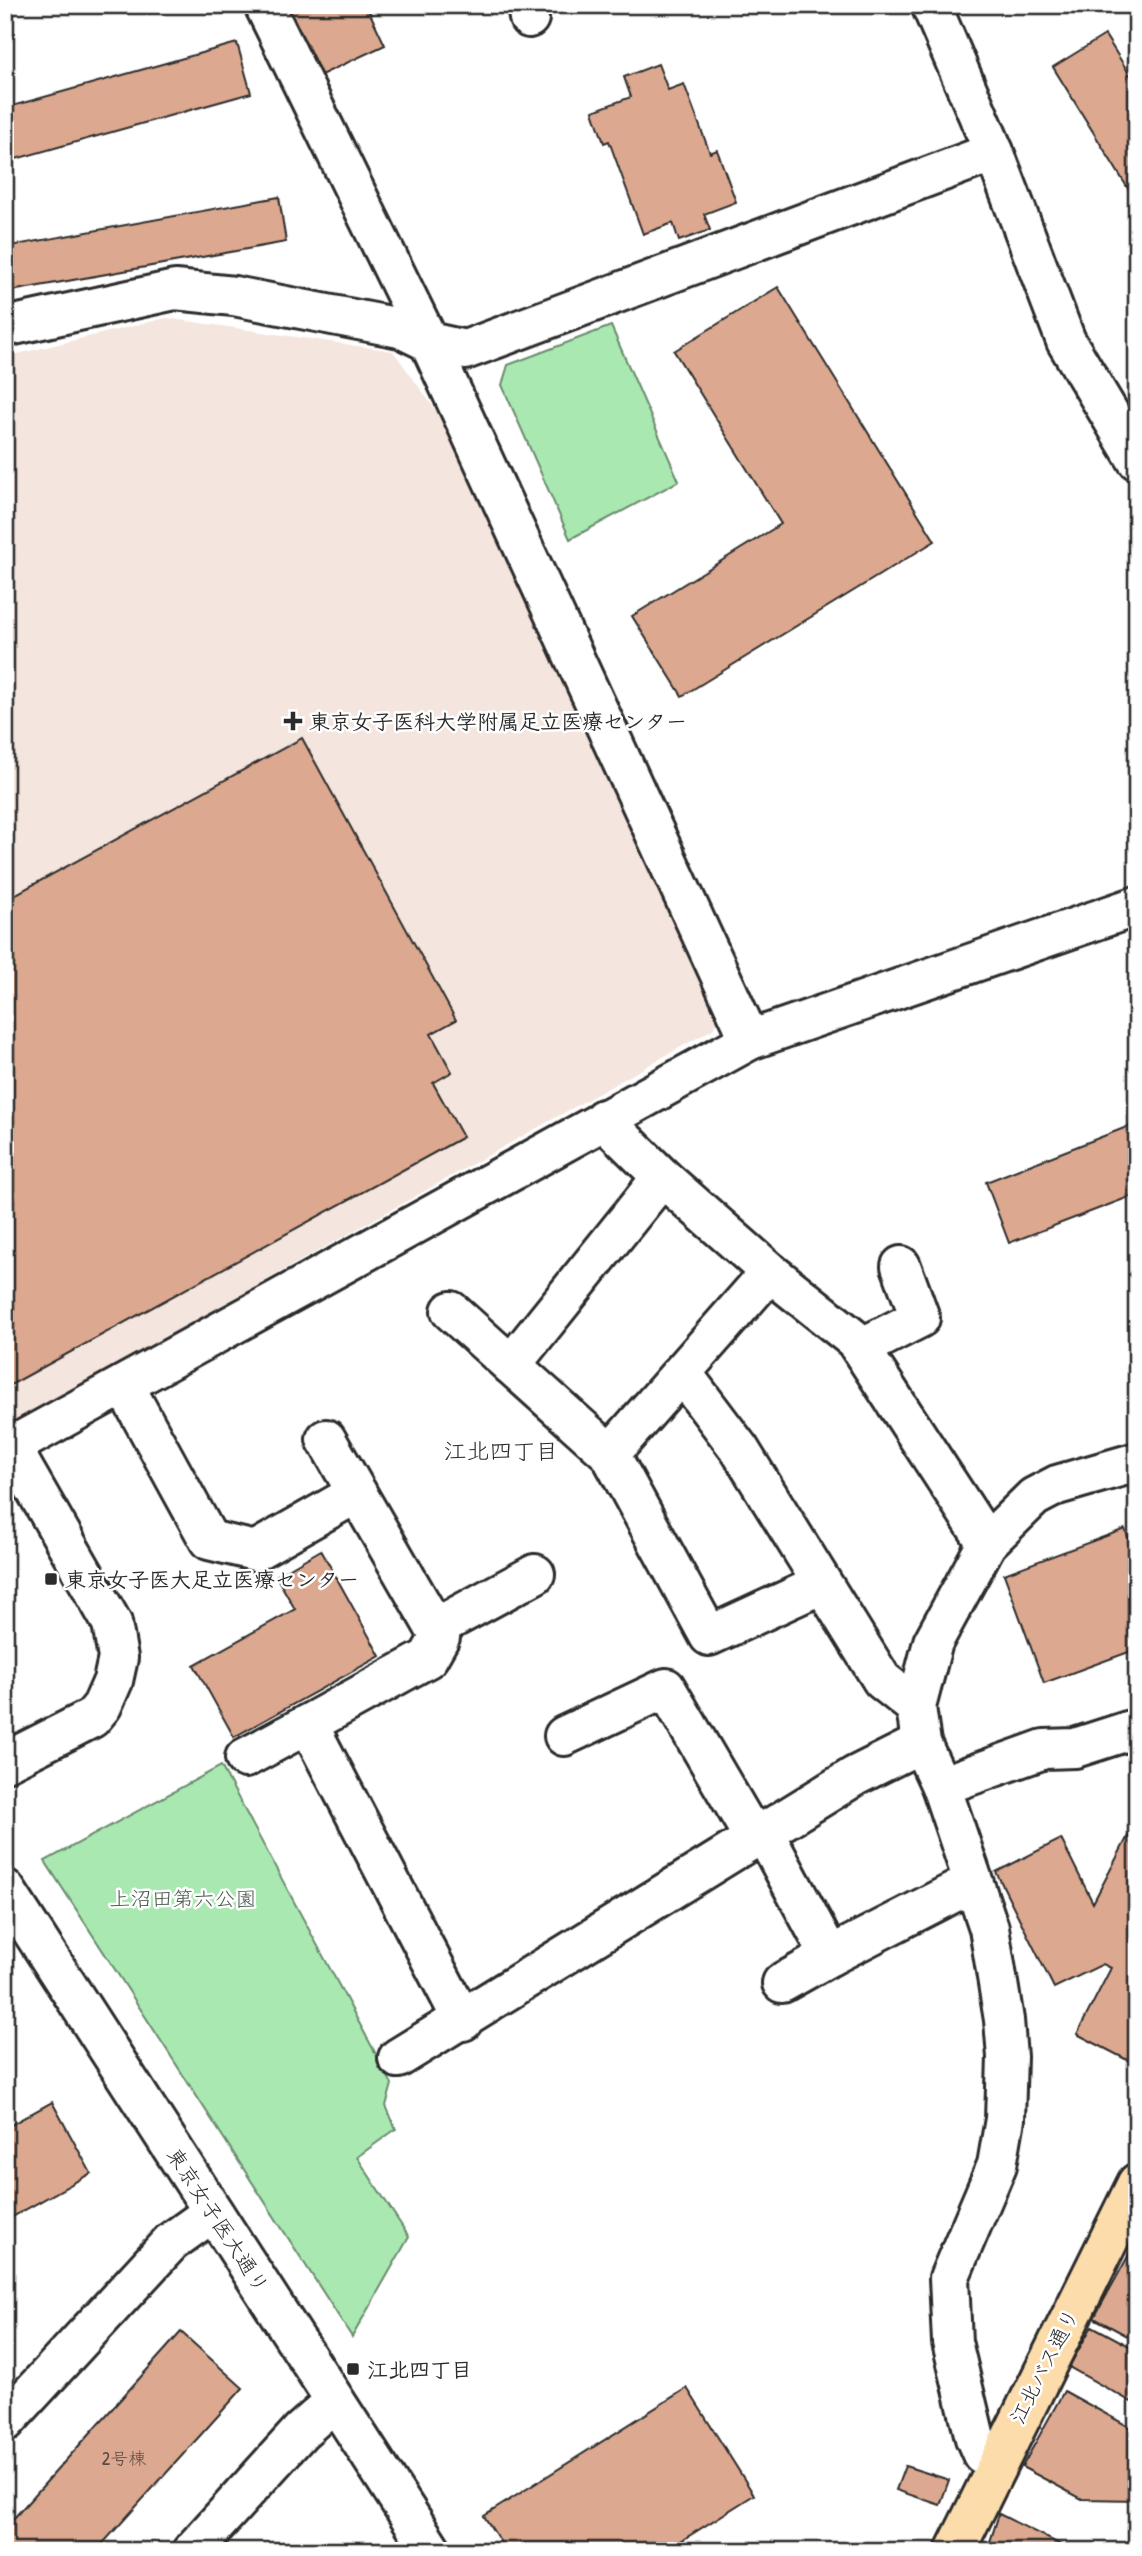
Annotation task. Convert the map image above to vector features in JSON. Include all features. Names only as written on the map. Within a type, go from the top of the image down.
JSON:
[{"type":"main road","name":"江北バス通り","points":[[955,2551],[996,2462],[1137,2183]]},
{"type":"street","points":[[264,5],[429,342],[750,1040]]},
{"type":"street","points":[[931,5],[994,152],[1066,341],[1137,460]]},
{"type":"street","points":[[5,327],[175,289],[234,296],[400,328],[429,342],[466,350],[994,152]]},
{"type":"street","points":[[5,1762],[92,1717],[102,1706],[113,1681],[118,1658],[112,1623],[8,1448],[750,1040],[1137,906]]},
{"type":"street","points":[[603,1119],[662,1177],[770,1272],[855,1340],[987,1543]]},
{"type":"street","points":[[511,1365],[662,1177]]},
{"type":"street","points":[[861,1348],[920,1318],[901,1266]]},
{"type":"street","points":[[610,1454],[770,1272]]},
{"type":"street","points":[[451,1311],[610,1454],[709,1636],[822,1584]]},
{"type":"street","points":[[682,1373],[740,1450],[882,1680],[918,1725],[989,1928],[1004,2020],[1007,2057],[1006,2119],[997,2165],[949,2278],[952,2342],[975,2438],[982,2454],[996,2462]]},
{"type":"street","points":[[124,1385],[209,1540],[255,1551],[357,1493]]},
{"type":"street","points":[[245,1758],[428,1658],[440,1637],[327,1439]]},
{"type":"street","points":[[398,2058],[463,2021],[855,1776],[918,1725],[933,1642],[987,1543],[1034,1497],[1057,1485],[1137,1462]]},
{"type":"street","points":[[435,1628],[535,1574]]},
{"type":"street","points":[[564,1736],[666,1688],[745,1823],[764,1833],[830,1956]]},
{"type":"street","points":[[308,1724],[463,2021]]},
{"type":"street","points":[[941,1786],[1044,1749],[1075,1748],[1137,1728]]},
{"type":"street","points":[[782,1983],[972,1883]]},
{"type":"street","name":"東京女子医大通り","points":[[6,1893],[432,2551]]},
{"type":"street","points":[[5,2421],[171,2242],[213,2212]]},
{"type":"street","points":[[192,2551],[301,2431],[334,2402]]},
{"type":"shaded area","name":"東京女子医科大学附属足立医療センター","points":[[166,318],[393,351],[443,420],[718,1021],[713,1029],[5,1427],[5,357]]},
{"type":"green space","points":[[611,326],[679,481],[570,539],[502,385],[508,365]]},
{"type":"green space","name":"上沼田第六公園","points":[[221,1766],[392,2084],[386,2106],[396,2129],[357,2157],[409,2237],[352,2337],[45,1861]]},
{"type":"building","points":[[286,5],[366,5],[385,45],[319,76]]},
{"type":"building","points":[[1105,35],[1137,86],[1137,203],[1053,67]]},
{"type":"building","points":[[237,43],[251,93],[5,162],[5,108]]},
{"type":"building","points":[[658,64],[668,90],[684,84],[710,153],[717,150],[736,202],[704,214],[710,230],[679,241],[673,223],[643,234],[609,141],[604,143],[593,111],[631,97],[624,77]]},
{"type":"building","points":[[279,197],[286,242],[11,291],[5,247]]},
{"type":"building","points":[[778,287],[935,541],[682,696],[632,616],[781,524],[674,351]]},
{"type":"building","points":[[302,738],[456,1020],[431,1034],[452,1072],[433,1083],[463,1137],[5,1388],[5,900]]},
{"type":"building","points":[[1137,1123],[1137,1194],[1009,1243],[986,1182]]},
{"type":"building","points":[[1125,1529],[1137,1561],[1137,1649],[1044,1683],[1004,1574]]},
{"type":"building","points":[[321,1550],[380,1656],[234,1737],[194,1665],[295,1609],[276,1576]]},
{"type":"building","points":[[1128,1836],[1137,1841],[1137,2065],[1077,2034],[1111,1968],[1103,1964],[1054,1988],[996,1872],[1061,1839],[1093,1903]]},
{"type":"building","points":[[52,2102],[91,2173],[5,2221],[5,2128]]},
{"type":"building","points":[[1137,2240],[1137,2341],[1094,2318]]},
{"type":"building","points":[[1092,2326],[1137,2350],[1137,2405],[1069,2367]]},
{"type":"building","points":[[181,2332],[243,2388],[96,2551],[5,2551],[5,2528]]},
{"type":"building","points":[[687,2388],[754,2495],[665,2551],[506,2551],[484,2516]]},
{"type":"building","points":[[1064,2391],[1137,2431],[1137,2500],[1082,2499],[1022,2467]]},
{"type":"building","points":[[905,2466],[949,2480],[940,2505],[896,2490]]},
{"type":"building","points":[[999,2514],[1071,2550],[987,2551]]},
{"type":"place","name":"東京女子医科大学附属足立医療センター","points":[[293,721]]},
{"type":"place","name":"東京女子医大足立医療センター","points":[[51,1579]]},
{"type":"place","name":"江北四丁目","points":[[353,2369]]},
{"type":"district","name":"江北四丁目","points":[[501,1450]]}]
